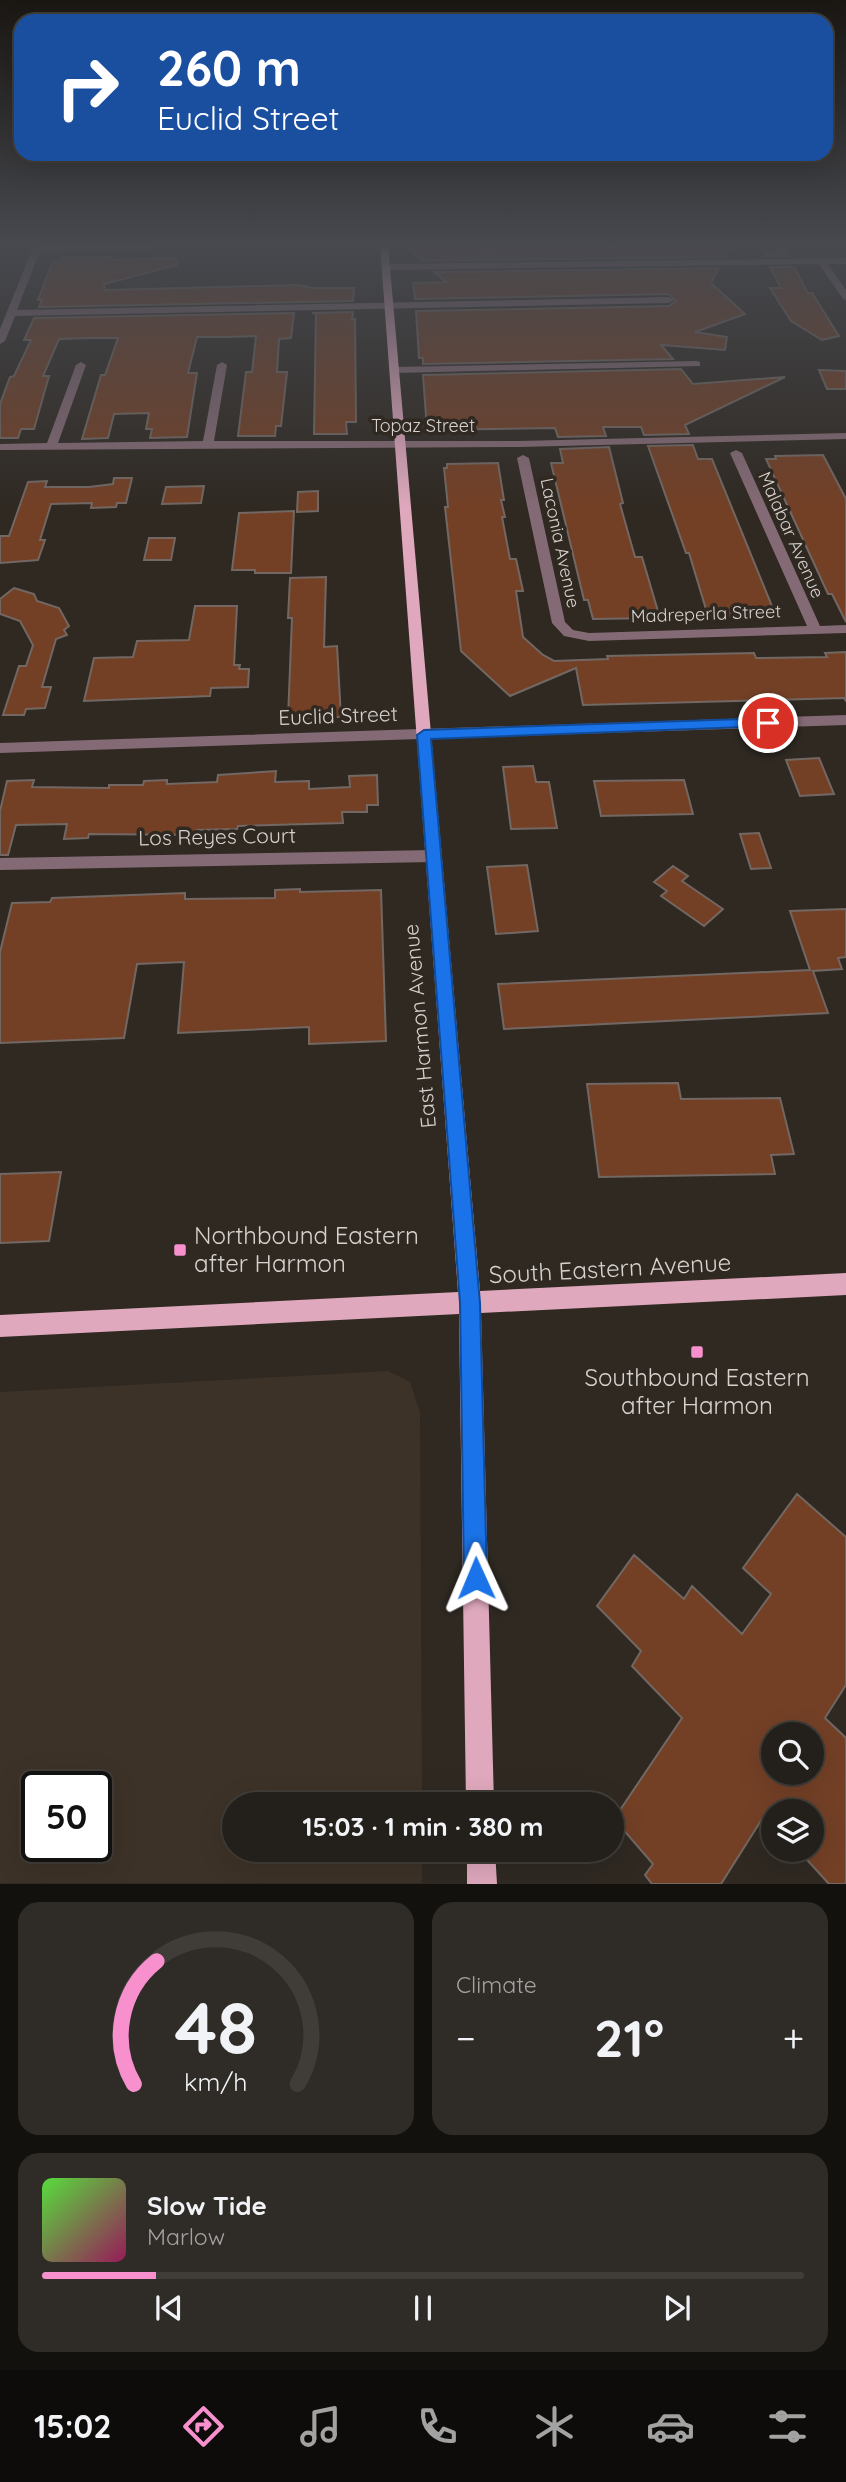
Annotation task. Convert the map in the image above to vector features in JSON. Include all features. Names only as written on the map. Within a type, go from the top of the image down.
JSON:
[{"type":"main road","name":"East Harmon Avenue","points":[[391,333],[470,1303],[480,1792]]},
{"type":"main road","name":"South Eastern Avenue","points":[[0,1326],[846,1284]]},
{"type":"main road","points":[[481,1862],[482,1884]]},
{"type":"street","points":[[394,370],[696,364]]},
{"type":"street","points":[[51,447],[81,365]]},
{"type":"street","points":[[208,444],[222,365]]},
{"type":"street","name":"Topaz Street","points":[[0,447],[400,444],[846,436]]},
{"type":"street","name":"Malabar Avenue","points":[[736,453],[815,630]]},
{"type":"street","name":"Laconia Avenue","points":[[523,458],[559,624],[569,633]]},
{"type":"street","name":"Madreperla Street","points":[[569,633],[589,637],[846,629]]},
{"type":"street","name":"Euclid Street","points":[[0,748],[846,720]]},
{"type":"street","name":"Los Reyes Court","points":[[0,864],[434,856]]},
{"type":"shaded area","points":[[388,1371],[410,1382],[420,1412],[422,1792],[222,1792],[222,1862],[422,1862],[422,1883],[0,1883],[0,1392]]},
{"type":"building","points":[[27,333],[292,333],[291,338],[279,339],[277,372],[287,372],[281,426],[276,426],[275,436],[238,436],[246,372],[252,372],[256,336],[197,337],[188,373],[197,373],[187,437],[150,438],[152,429],[146,429],[149,413],[114,414],[108,438],[82,439],[101,375],[105,375],[118,338],[59,339],[43,376],[49,376],[34,429],[21,429],[18,438],[0,438],[0,404],[10,377],[14,376],[31,340],[24,340]]},
{"type":"building","points":[[316,333],[355,333],[356,422],[346,422],[347,434],[314,434]]},
{"type":"building","points":[[417,333],[701,333],[727,337],[725,350],[661,345],[673,359],[423,364],[423,358],[419,358]]},
{"type":"building","points":[[810,333],[837,333],[839,336],[822,340]]},
{"type":"building","points":[[681,369],[693,384],[785,377],[685,425],[689,434],[644,435],[641,427],[603,427],[606,436],[558,437],[555,428],[427,430],[423,375]]},
{"type":"building","points":[[819,370],[846,371],[846,389],[827,389]]},
{"type":"building","points":[[693,445],[698,459],[712,459],[776,616],[708,616],[689,553],[686,553],[648,446]]},
{"type":"building","points":[[609,447],[623,503],[620,504],[635,557],[642,557],[660,618],[593,619],[588,600],[584,600],[551,463],[563,463],[560,449]]},
{"type":"building","points":[[823,455],[846,499],[846,622],[832,594],[828,594],[766,459],[776,459],[775,456]]},
{"type":"building","points":[[498,463],[504,500],[501,500],[505,517],[502,517],[510,559],[516,559],[523,591],[516,591],[523,637],[543,655],[554,661],[608,659],[607,656],[754,653],[756,658],[827,657],[825,653],[846,652],[846,701],[844,698],[583,705],[576,668],[510,696],[461,651],[445,507],[448,507],[444,468],[447,468],[447,464]]},
{"type":"building","points":[[114,478],[132,478],[126,503],[117,503],[116,507],[91,508],[92,503],[51,504],[40,540],[45,540],[38,560],[0,563],[0,536],[9,536],[28,482],[47,481],[45,487],[89,487],[113,484]]},
{"type":"building","points":[[204,486],[201,503],[162,504],[166,487]]},
{"type":"building","points":[[318,491],[318,511],[297,512],[298,492]]},
{"type":"building","points":[[294,511],[291,573],[232,570],[239,513]]},
{"type":"building","points":[[149,538],[175,538],[171,560],[144,560]]},
{"type":"building","points":[[326,577],[324,647],[337,646],[341,717],[288,718],[292,618],[288,618],[290,578]]},
{"type":"building","points":[[14,588],[34,594],[37,601],[59,608],[69,626],[64,630],[67,635],[56,639],[42,687],[51,687],[45,708],[26,709],[24,715],[3,715],[19,666],[26,666],[33,645],[20,621],[0,614],[0,599]]},
{"type":"building","points":[[195,606],[237,606],[234,665],[240,665],[239,669],[249,669],[248,687],[211,688],[210,696],[84,701],[94,658],[133,657],[137,641],[189,640]]},
{"type":"building","points":[[819,758],[834,794],[800,796],[786,760]]},
{"type":"building","points":[[533,766],[536,782],[549,782],[557,828],[511,829],[503,767]]},
{"type":"building","points":[[276,771],[275,782],[309,781],[309,789],[350,787],[349,776],[377,775],[378,805],[367,805],[367,812],[342,812],[343,823],[238,826],[237,829],[197,830],[196,835],[89,834],[88,838],[64,839],[67,824],[16,825],[8,855],[0,855],[0,811],[7,781],[34,780],[32,787],[109,788],[109,785],[143,785],[144,781],[167,780],[167,784],[217,782],[218,775]]},
{"type":"building","points":[[684,780],[693,814],[601,816],[594,781]]},
{"type":"building","points":[[759,833],[771,868],[751,869],[740,834]]},
{"type":"building","points":[[527,865],[538,931],[496,934],[487,867]]},
{"type":"building","points":[[673,866],[688,876],[682,881],[723,909],[704,926],[661,896],[667,891],[654,882]]},
{"type":"building","points":[[300,889],[300,892],[381,890],[386,1041],[309,1044],[309,1027],[178,1033],[184,962],[137,964],[124,1038],[0,1043],[0,952],[12,903],[50,902],[52,898],[185,893],[185,899],[275,898],[275,890]]},
{"type":"building","points":[[846,909],[846,957],[838,958],[842,969],[813,971],[828,1013],[504,1029],[498,984],[810,970],[790,911]]},
{"type":"building","points":[[678,1083],[681,1099],[780,1098],[794,1154],[771,1155],[775,1174],[599,1177],[587,1084]]},
{"type":"building","points":[[61,1172],[49,1241],[0,1243],[0,1174]]},
{"type":"building","points":[[797,1494],[846,1537],[846,1685],[825,1718],[846,1738],[846,1884],[829,1884],[809,1862],[824,1862],[824,1799],[761,1799],[761,1821],[721,1884],[652,1884],[645,1875],[653,1864],[624,1831],[624,1804],[682,1718],[632,1666],[641,1651],[597,1606],[634,1555],[684,1599],[692,1586],[742,1634],[771,1594],[743,1568]]},
{"type":"place","name":"Northbound Eastern after Harmon","points":[[180,1250]]},
{"type":"place","name":"Southbound Eastern after Harmon","points":[[697,1352]]},
{"type":"route","points":[[476,1578],[470,1303],[424,735],[768,723]]}]
